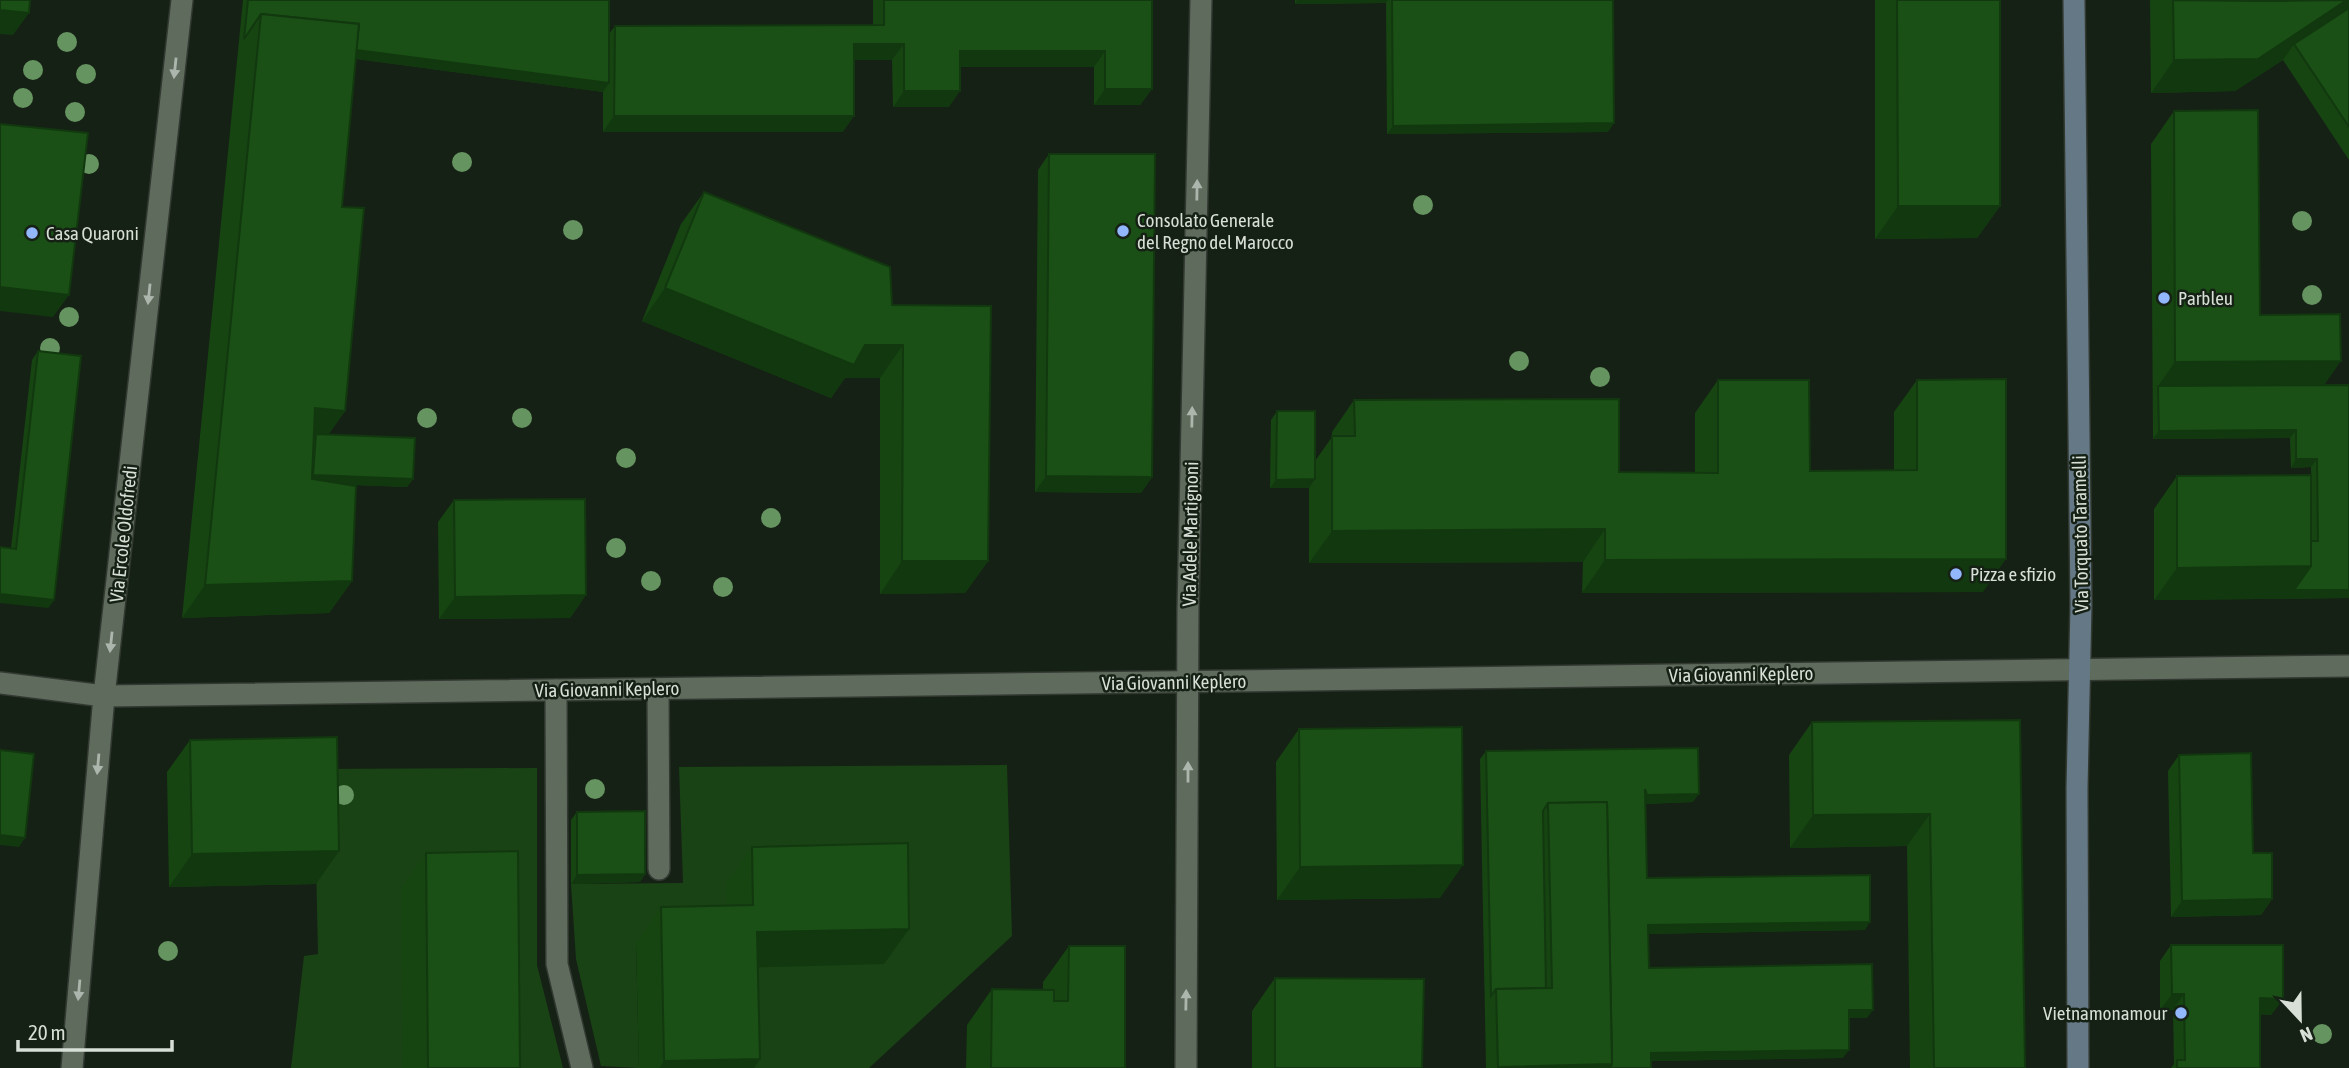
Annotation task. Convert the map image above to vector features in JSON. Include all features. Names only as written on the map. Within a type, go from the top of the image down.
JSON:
[{"type":"street","name":"Via Ercole Oldofredi","points":[[72,1068],[104,696],[182,0]]},
{"type":"street","name":"Via Adele Martignoni","points":[[1186,1068],[1188,682],[1201,0]]},
{"type":"street","name":"Via Torquato Taramelli","points":[[2074,0],[2081,670],[2077,788],[2078,1068]]},
{"type":"street","name":"Via Giovanni Keplero","points":[[0,683],[104,696],[2349,666]]},
{"type":"street","points":[[658,689],[659,869]]},
{"type":"street","points":[[556,690],[557,964],[582,1068]]},
{"type":"green space","points":[[1007,765],[1012,936],[869,1068],[734,1068],[728,941],[636,943],[639,1068],[601,1066],[576,959],[571,884],[683,883],[679,767]]},
{"type":"green space","points":[[537,768],[537,965],[563,1068],[291,1068],[304,956],[318,954],[314,769]]},
{"type":"building","points":[[0,0],[30,0],[29,13],[0,10]]},
{"type":"building","points":[[248,0],[609,0],[609,83],[356,50],[359,24],[261,14],[244,39]]},
{"type":"building","points":[[884,0],[1152,0],[1152,89],[1105,89],[1105,51],[960,51],[960,91],[904,91],[904,44],[854,44],[854,116],[614,116],[615,26],[884,25]]},
{"type":"building","points":[[1392,0],[1613,0],[1614,123],[1393,126]]},
{"type":"building","points":[[1897,0],[2000,0],[2000,206],[1898,206]]},
{"type":"building","points":[[2173,0],[2347,0],[2258,59],[2174,60]]},
{"type":"building","points":[[2349,8],[2349,127],[2294,44]]},
{"type":"building","points":[[261,14],[359,24],[342,207],[364,208],[345,411],[315,408],[312,479],[356,486],[352,581],[205,585]]},
{"type":"building","points":[[2258,110],[2260,315],[2340,314],[2341,361],[2175,362],[2174,111]]},
{"type":"building","name":"Casa Quaroni","points":[[0,124],[88,133],[69,295],[0,287]]},
{"type":"building","points":[[1049,154],[1155,154],[1152,477],[1046,476]]},
{"type":"building","points":[[704,192],[890,267],[892,305],[991,306],[988,561],[902,561],[903,345],[865,345],[854,365],[665,288]]},
{"type":"building","points":[[38,351],[81,356],[54,600],[0,594],[0,547],[16,549]]},
{"type":"building","points":[[2006,379],[2006,559],[1605,560],[1605,529],[1332,531],[1332,436],[1355,436],[1354,400],[1619,399],[1619,472],[1718,473],[1718,380],[1809,380],[1810,471],[1917,470],[1917,380]]},
{"type":"building","points":[[2349,385],[2349,590],[2294,590],[2311,566],[2311,541],[2318,541],[2317,459],[2296,459],[2296,430],[2159,431],[2158,386]]},
{"type":"building","points":[[1277,411],[1315,411],[1315,479],[1276,480]]},
{"type":"building","points":[[316,434],[415,438],[413,479],[313,475]]},
{"type":"building","points":[[2311,475],[2311,566],[2177,568],[2177,476]]},
{"type":"building","points":[[585,499],[586,595],[455,597],[454,500]]},
{"type":"building","points":[[2020,720],[2025,1068],[1934,1068],[1930,814],[1813,815],[1812,722]]},
{"type":"building","points":[[1462,727],[1463,865],[1300,867],[1299,729]]},
{"type":"building","points":[[337,737],[339,851],[192,854],[190,740]]},
{"type":"building","points":[[1698,748],[1699,794],[1647,795],[1645,789],[1647,878],[1870,875],[1870,922],[1648,925],[1649,968],[1872,964],[1873,1010],[1849,1010],[1849,1050],[1651,1053],[1651,1068],[1610,1068],[1607,802],[1548,803],[1543,811],[1546,988],[1496,989],[1491,996],[1486,751]]},
{"type":"building","points":[[0,750],[34,754],[25,838],[0,835]]},
{"type":"building","points":[[2251,753],[2253,853],[2272,853],[2272,899],[2182,901],[2179,755]]},
{"type":"building","points":[[1607,802],[1612,1064],[1498,1067],[1496,989],[1552,988],[1548,803]]},
{"type":"building","points":[[645,811],[645,874],[577,875],[577,812]]},
{"type":"building","points":[[908,843],[909,929],[757,932],[760,1059],[664,1061],[661,907],[753,905],[752,847]]},
{"type":"building","points":[[518,851],[520,1068],[428,1068],[426,853]]},
{"type":"building","points":[[2171,945],[2283,945],[2283,999],[2260,998],[2260,1068],[2177,1068],[2177,1060],[2185,1060],[2184,994],[2172,994]]},
{"type":"building","points":[[1069,946],[1125,946],[1125,1068],[991,1068],[992,989],[1054,990],[1054,1001],[1068,1001]]},
{"type":"building","points":[[1275,978],[1424,979],[1422,1068],[1275,1068]]},
{"type":"place","name":"Consolato Generale del Regno del Marocco","points":[[1123,231]]},
{"type":"place","name":"Casa Quaroni","points":[[32,233]]},
{"type":"place","name":"Parbleu","points":[[2164,298]]},
{"type":"place","name":"Pizza e sfizio","points":[[1956,574]]},
{"type":"place","name":"Vietnamonamour","points":[[2181,1013]]}]
